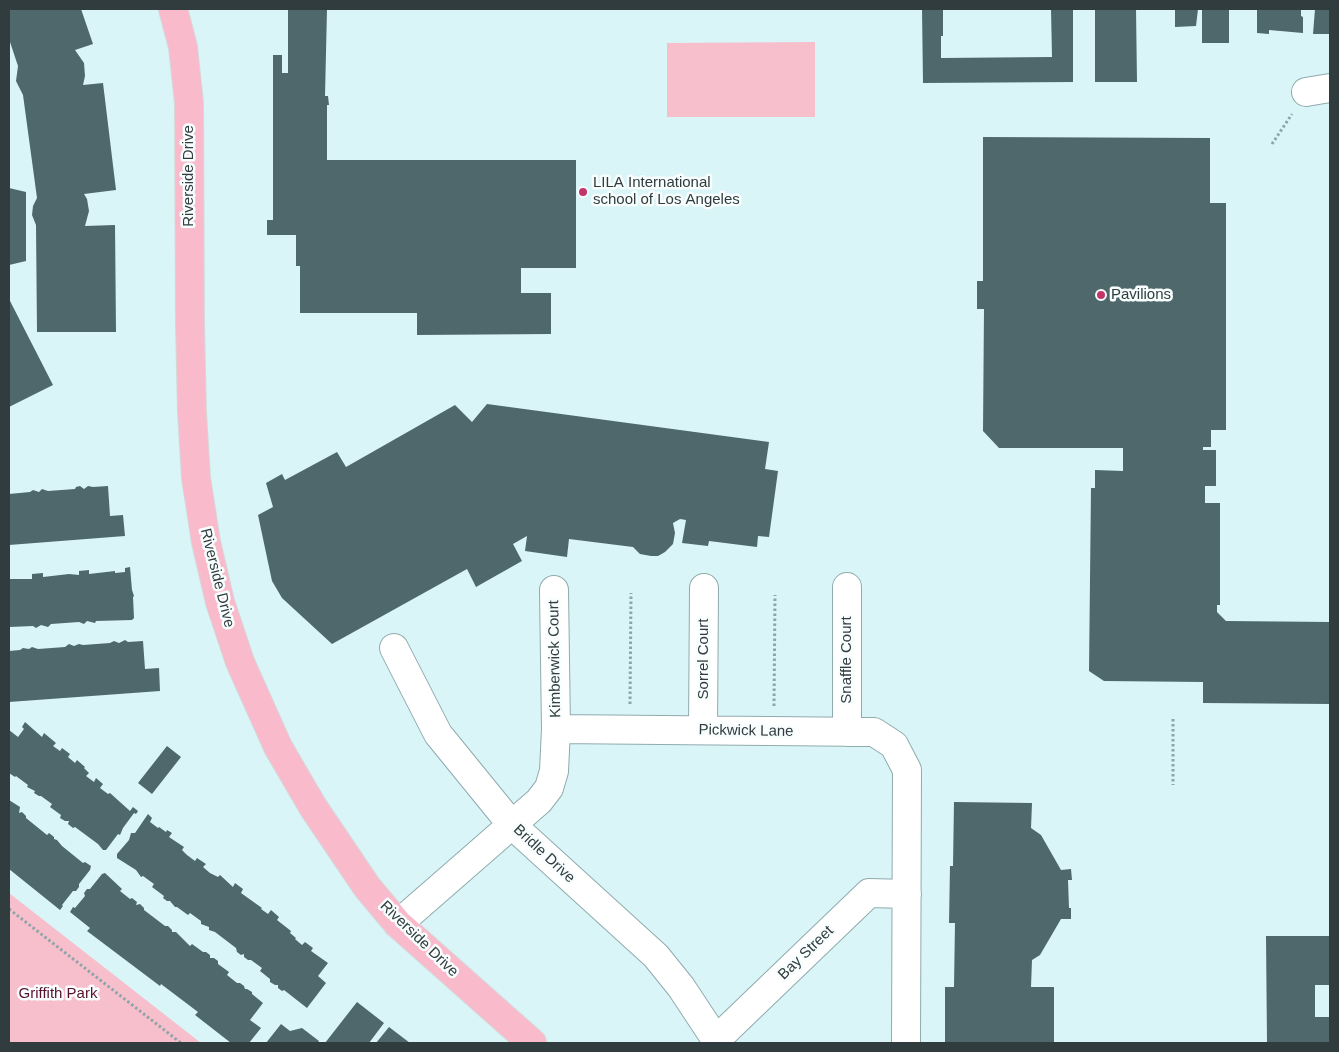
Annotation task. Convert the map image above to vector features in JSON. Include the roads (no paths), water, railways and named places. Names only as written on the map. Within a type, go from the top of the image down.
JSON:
[{"type":"main road","name":"Riverside Drive","points":[[173,9],[183,47],[189,103],[190,325],[192,419],[196,478],[206,542],[218,594],[240,662],[278,747],[313,807],[368,887],[398,924],[532,1043]]},
{"type":"street","name":"Sorrel Court","points":[[703,730],[704,588]]},
{"type":"street","name":"Snaffle Court","points":[[847,588],[847,732]]},
{"type":"street","name":"Kimberwick Court","points":[[554,590],[556,729]]},
{"type":"street","name":"Bridle Drive","points":[[394,648],[438,734],[512,825],[656,956],[681,988],[717,1041]]},
{"type":"street","points":[[398,924],[539,801],[549,788],[554,771],[556,729]]},
{"type":"street","name":"Pickwick Lane","points":[[556,729],[874,732],[894,745],[907,770],[906,1043]]},
{"type":"street","name":"Bay Street","points":[[717,1041],[868,893],[907,894]]},
{"type":"place","name":"LILA International school of Los Angeles","points":[[583,192]]},
{"type":"place","name":"Pavilions","points":[[1101,295]]},
{"type":"park label","name":"Griffith Park","points":[[58,994]]}]
